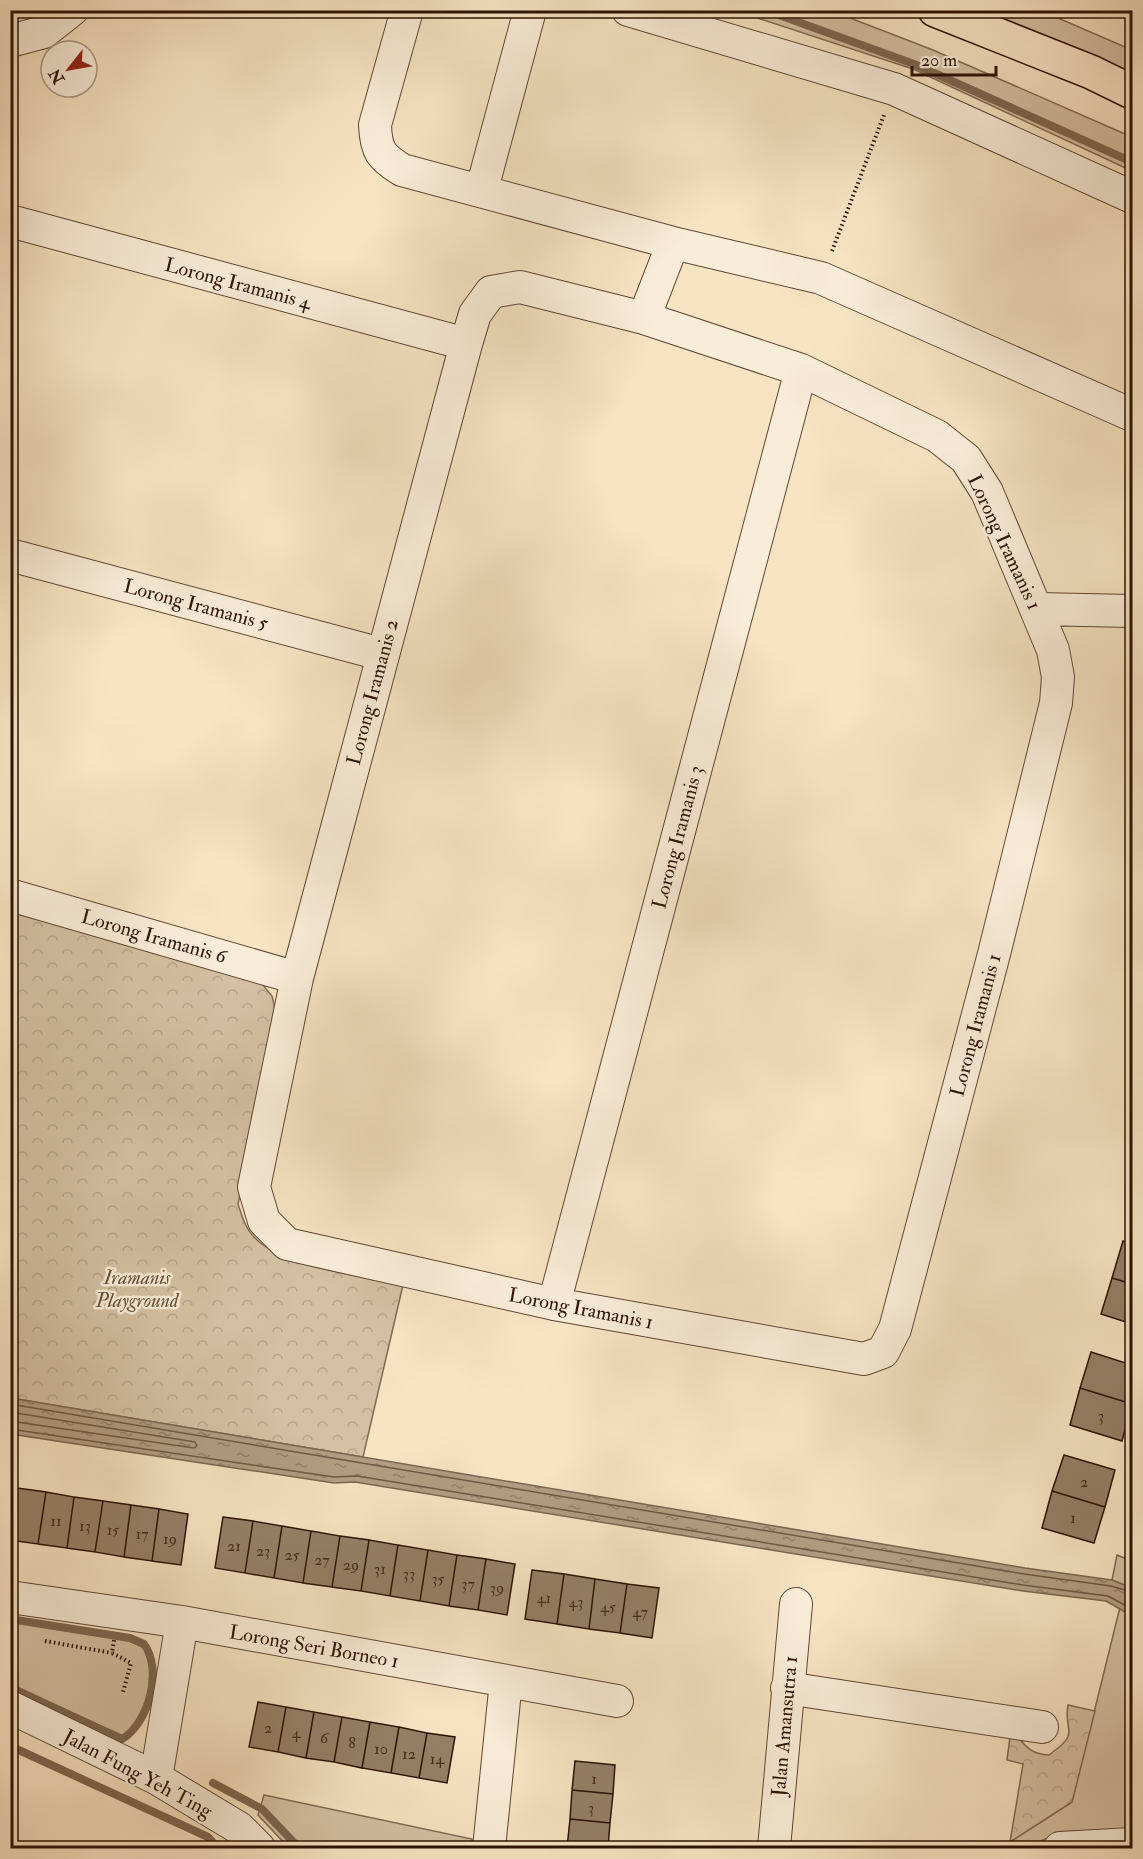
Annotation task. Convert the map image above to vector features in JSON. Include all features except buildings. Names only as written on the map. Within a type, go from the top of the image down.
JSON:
[{"type":"highway","points":[[935,10],[1092,72],[1132,92]]},
{"type":"street","points":[[10,24],[21,22],[35,10]]},
{"type":"street","points":[[10,41],[44,32],[72,10]]},
{"type":"street","points":[[407,10],[375,125],[375,144],[384,159],[402,170],[482,189],[673,243],[821,278],[1132,415]]},
{"type":"street","points":[[482,189],[530,10]]},
{"type":"street","points":[[628,10],[894,89],[1132,197]]},
{"type":"street","name":"Lorong Iramanis 4","points":[[10,221],[466,344]]},
{"type":"street","points":[[644,318],[673,243]]},
{"type":"street","name":"Lorong Iramanis 2","points":[[286,1244],[264,1221],[254,1187],[297,978],[381,654],[475,314],[491,292],[520,287],[644,318]]},
{"type":"street","name":"Lorong Iramanis 1","points":[[286,1244],[554,1304],[840,1356],[864,1359],[884,1352],[895,1329],[994,954],[1056,703],[1058,677],[1053,650],[987,492],[966,459],[937,436],[801,370],[644,318]]},
{"type":"street","name":"Lorong Iramanis 3","points":[[554,1304],[801,370]]},
{"type":"street","name":"Lorong Iramanis 5","points":[[10,555],[381,654]]},
{"type":"street","points":[[1037,609],[1132,611]]},
{"type":"street","name":"Lorong Iramanis 6","points":[[10,895],[297,978]]},
{"type":"street","name":"Lorong Seri Borneo 1","points":[[10,1597],[183,1622],[616,1701]]},
{"type":"street","name":"Jalan Amansutra 1","points":[[774,1848],[796,1604]]},
{"type":"street","points":[[156,1778],[183,1622]]},
{"type":"street","points":[[489,1848],[506,1681]]},
{"type":"street","points":[[787,1688],[1042,1726]]},
{"type":"street","name":"Jalan Fung Yeh Ting","points":[[10,1707],[156,1778],[239,1828],[259,1848]]},
{"type":"street","points":[[1060,1848],[1132,1844]]},
{"type":"path","points":[[821,278],[894,89]]},
{"type":"path","points":[[112,1653],[114,1637]]},
{"type":"path","points":[[45,1641],[112,1653],[130,1663],[123,1692]]},
{"type":"green space","points":[[736,11],[832,11],[933,50],[1132,137],[1132,171],[913,69]]},
{"type":"green space","points":[[981,11],[1042,11],[1132,50],[1132,76]]},
{"type":"green space","name":"Iramanis Playground","points":[[10,912],[257,978],[272,996],[278,1019],[238,1204],[244,1222],[254,1237],[283,1256],[324,1269],[403,1285],[363,1457],[11,1398]]},
{"type":"green space","points":[[1117,1555],[1132,1561],[1132,1588],[1112,1580]]},
{"type":"green space","points":[[1120,1607],[1132,1616],[1132,1831],[1060,1834],[1043,1840],[1032,1848],[1007,1848],[1010,1842],[1072,1802]]},
{"type":"green space","points":[[11,1621],[130,1641],[143,1648],[147,1652],[150,1675],[146,1707],[138,1722],[122,1736],[11,1684]]},
{"type":"green space","points":[[1068,1705],[1095,1711],[1072,1802],[1010,1842],[1023,1764],[1007,1760],[1010,1737],[1019,1738],[1028,1748],[1039,1754],[1049,1755],[1068,1736]]},
{"type":"green space","points":[[264,1795],[472,1839],[472,1848],[289,1848],[258,1815]]},
{"type":"water","points":[[11,1398],[1025,1568],[1112,1580],[1132,1588],[1132,1616],[1106,1601],[1023,1591],[355,1482],[334,1483],[11,1434]]},
{"type":"waterway","points":[[765,10],[914,64],[1132,162]]},
{"type":"waterway","points":[[10,1619],[130,1638],[144,1644],[150,1655],[153,1681],[146,1709],[140,1721],[122,1739],[10,1688]]},
{"type":"waterway","points":[[10,1746],[208,1837],[218,1848]]},
{"type":"waterway","points":[[213,1783],[262,1809],[299,1848]]}]
